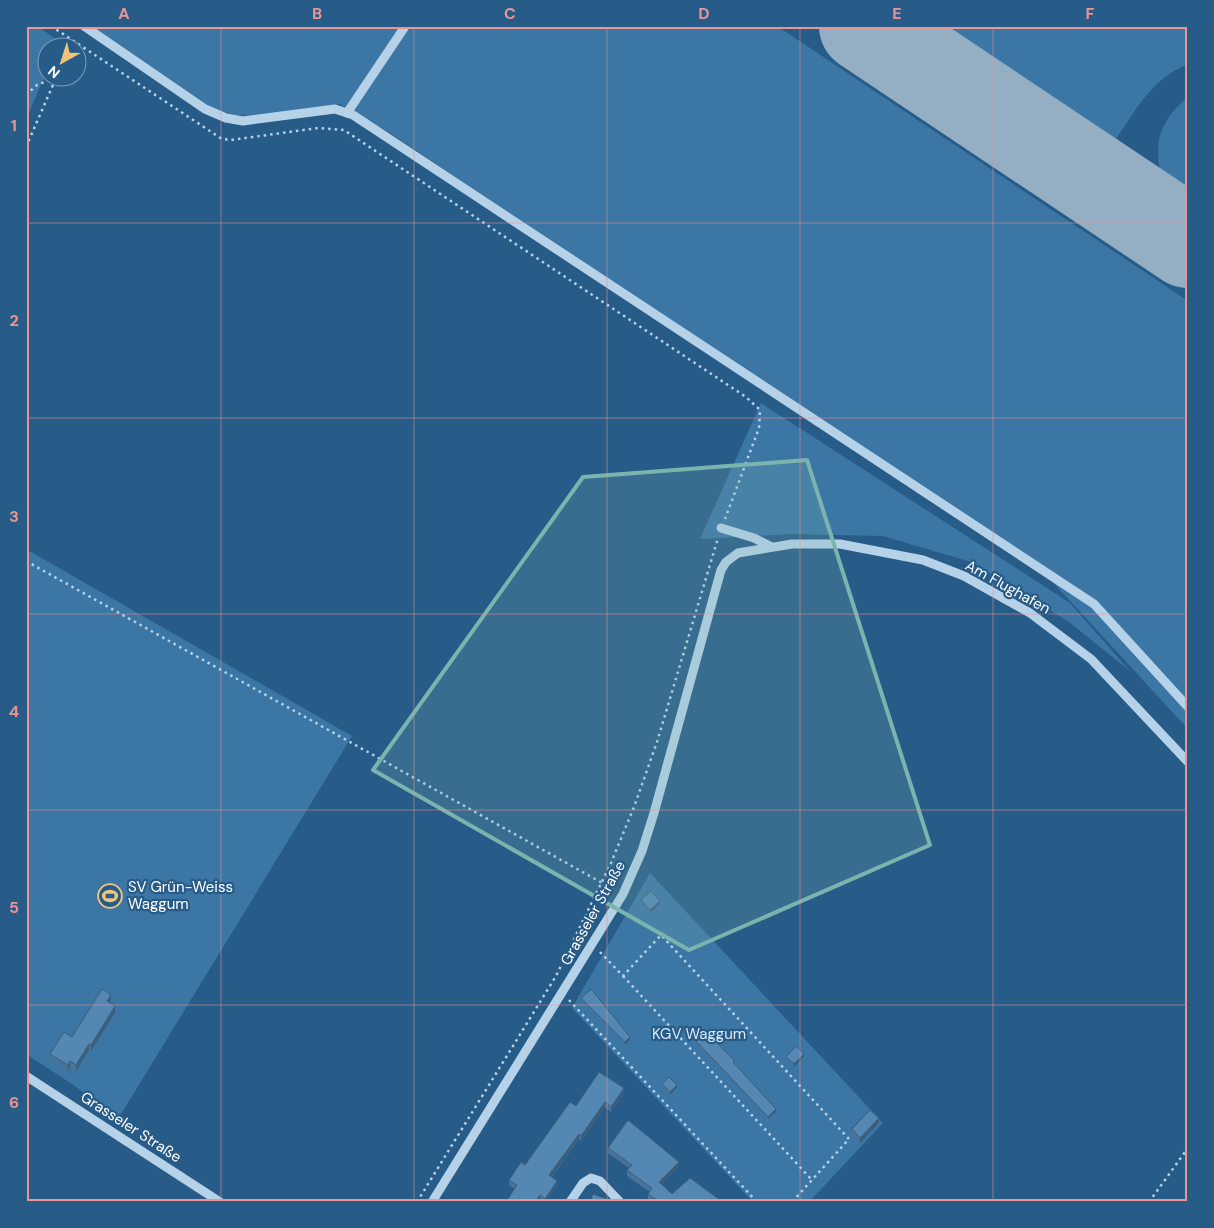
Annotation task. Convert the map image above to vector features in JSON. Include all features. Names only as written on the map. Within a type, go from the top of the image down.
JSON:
[{"type":"street","points":[[84,26],[205,108],[226,118],[243,121],[335,108],[347,113],[1094,604],[1188,707]]},
{"type":"street","points":[[347,113],[404,28]]},
{"type":"street","points":[[722,528],[754,538],[770,546]]},
{"type":"street","name":"Am Flughafen","points":[[734,555],[770,546],[840,544],[923,560],[964,576],[998,593],[1061,634],[1091,659],[1188,762]]},
{"type":"street","name":"Grasseler Straße","points":[[432,1202],[623,894],[642,851],[654,813],[722,570],[734,555]]},
{"type":"street","name":"Grasseler Straße","points":[[26,1076],[220,1202]]},
{"type":"street","points":[[570,1202],[583,1183],[591,1178],[600,1181],[620,1202]]},
{"type":"path","points":[[51,26],[69,38]]},
{"type":"path","points":[[88,51],[222,139],[231,140],[318,128],[344,130],[746,397],[760,410],[759,428],[708,567],[657,742],[634,807],[602,883],[556,976],[417,1202]]},
{"type":"path","points":[[26,95],[38,85]]},
{"type":"path","points":[[26,147],[51,88]]},
{"type":"path","points":[[26,561],[623,894]]},
{"type":"path","points":[[623,976],[661,936],[849,1138],[792,1202]]},
{"type":"path","points":[[593,945],[812,1180]]},
{"type":"path","points":[[562,993],[757,1202]]},
{"type":"path","points":[[1149,1202],[1188,1148]]},
{"type":"highlighted area","points":[[807,460],[930,845],[689,950],[373,770],[583,477]]},
{"type":"green space","points":[[26,26],[37,26],[54,38],[38,38],[39,88],[26,120]]},
{"type":"green space","points":[[91,26],[777,26],[1188,301],[1188,729],[1036,564],[654,311],[390,133],[340,104],[259,116],[235,115],[213,109]]},
{"type":"green space","points":[[945,26],[1188,26],[1188,64],[1175,70],[1154,86],[1115,140]]},
{"type":"green space","points":[[1188,97],[1188,189],[1160,170],[1158,148],[1159,138],[1167,120]]},
{"type":"green space","points":[[761,403],[1070,603],[1130,671],[1069,622],[971,562],[883,536],[790,534],[700,539]]},
{"type":"green space","name":"SV Grün-Weiss Waggum","points":[[26,549],[352,736],[118,1119],[75,1086],[26,1054]]},
{"type":"green space","name":"KGV Waggum","points":[[650,873],[883,1123],[809,1202],[753,1202],[572,1008]]},
{"type":"building","points":[[651,891],[660,901],[650,910],[641,900]]},
{"type":"building","points":[[102,989],[111,995],[107,1001],[115,1006],[76,1065],[70,1061],[68,1065],[50,1054],[64,1032],[72,1037]]},
{"type":"building","points":[[591,989],[630,1037],[625,1042],[581,998]]},
{"type":"building","points":[[705,1031],[735,1061],[733,1062],[776,1109],[768,1117],[696,1041]]},
{"type":"building","points":[[796,1046],[804,1054],[794,1064],[786,1057]]},
{"type":"building","points":[[599,1072],[624,1088],[611,1107],[605,1102],[581,1136],[579,1134],[549,1175],[557,1181],[545,1199],[540,1195],[535,1202],[506,1202],[517,1185],[509,1180],[521,1162],[525,1165],[570,1102],[576,1106]]},
{"type":"building","points":[[669,1077],[677,1085],[670,1092],[662,1084]]},
{"type":"building","points":[[870,1110],[879,1118],[860,1138],[852,1129]]},
{"type":"building","points":[[628,1120],[679,1162],[659,1182],[672,1194],[690,1178],[723,1202],[660,1202],[648,1194],[652,1188],[627,1170],[632,1165],[608,1148]]},
{"type":"building","points":[[593,1194],[610,1200],[609,1202],[590,1202]]},
{"type":"runway","points":[[865,26],[1188,242]]},
{"type":"place","name":"SV Grün-Weiss Waggum","points":[[110,896]]}]
